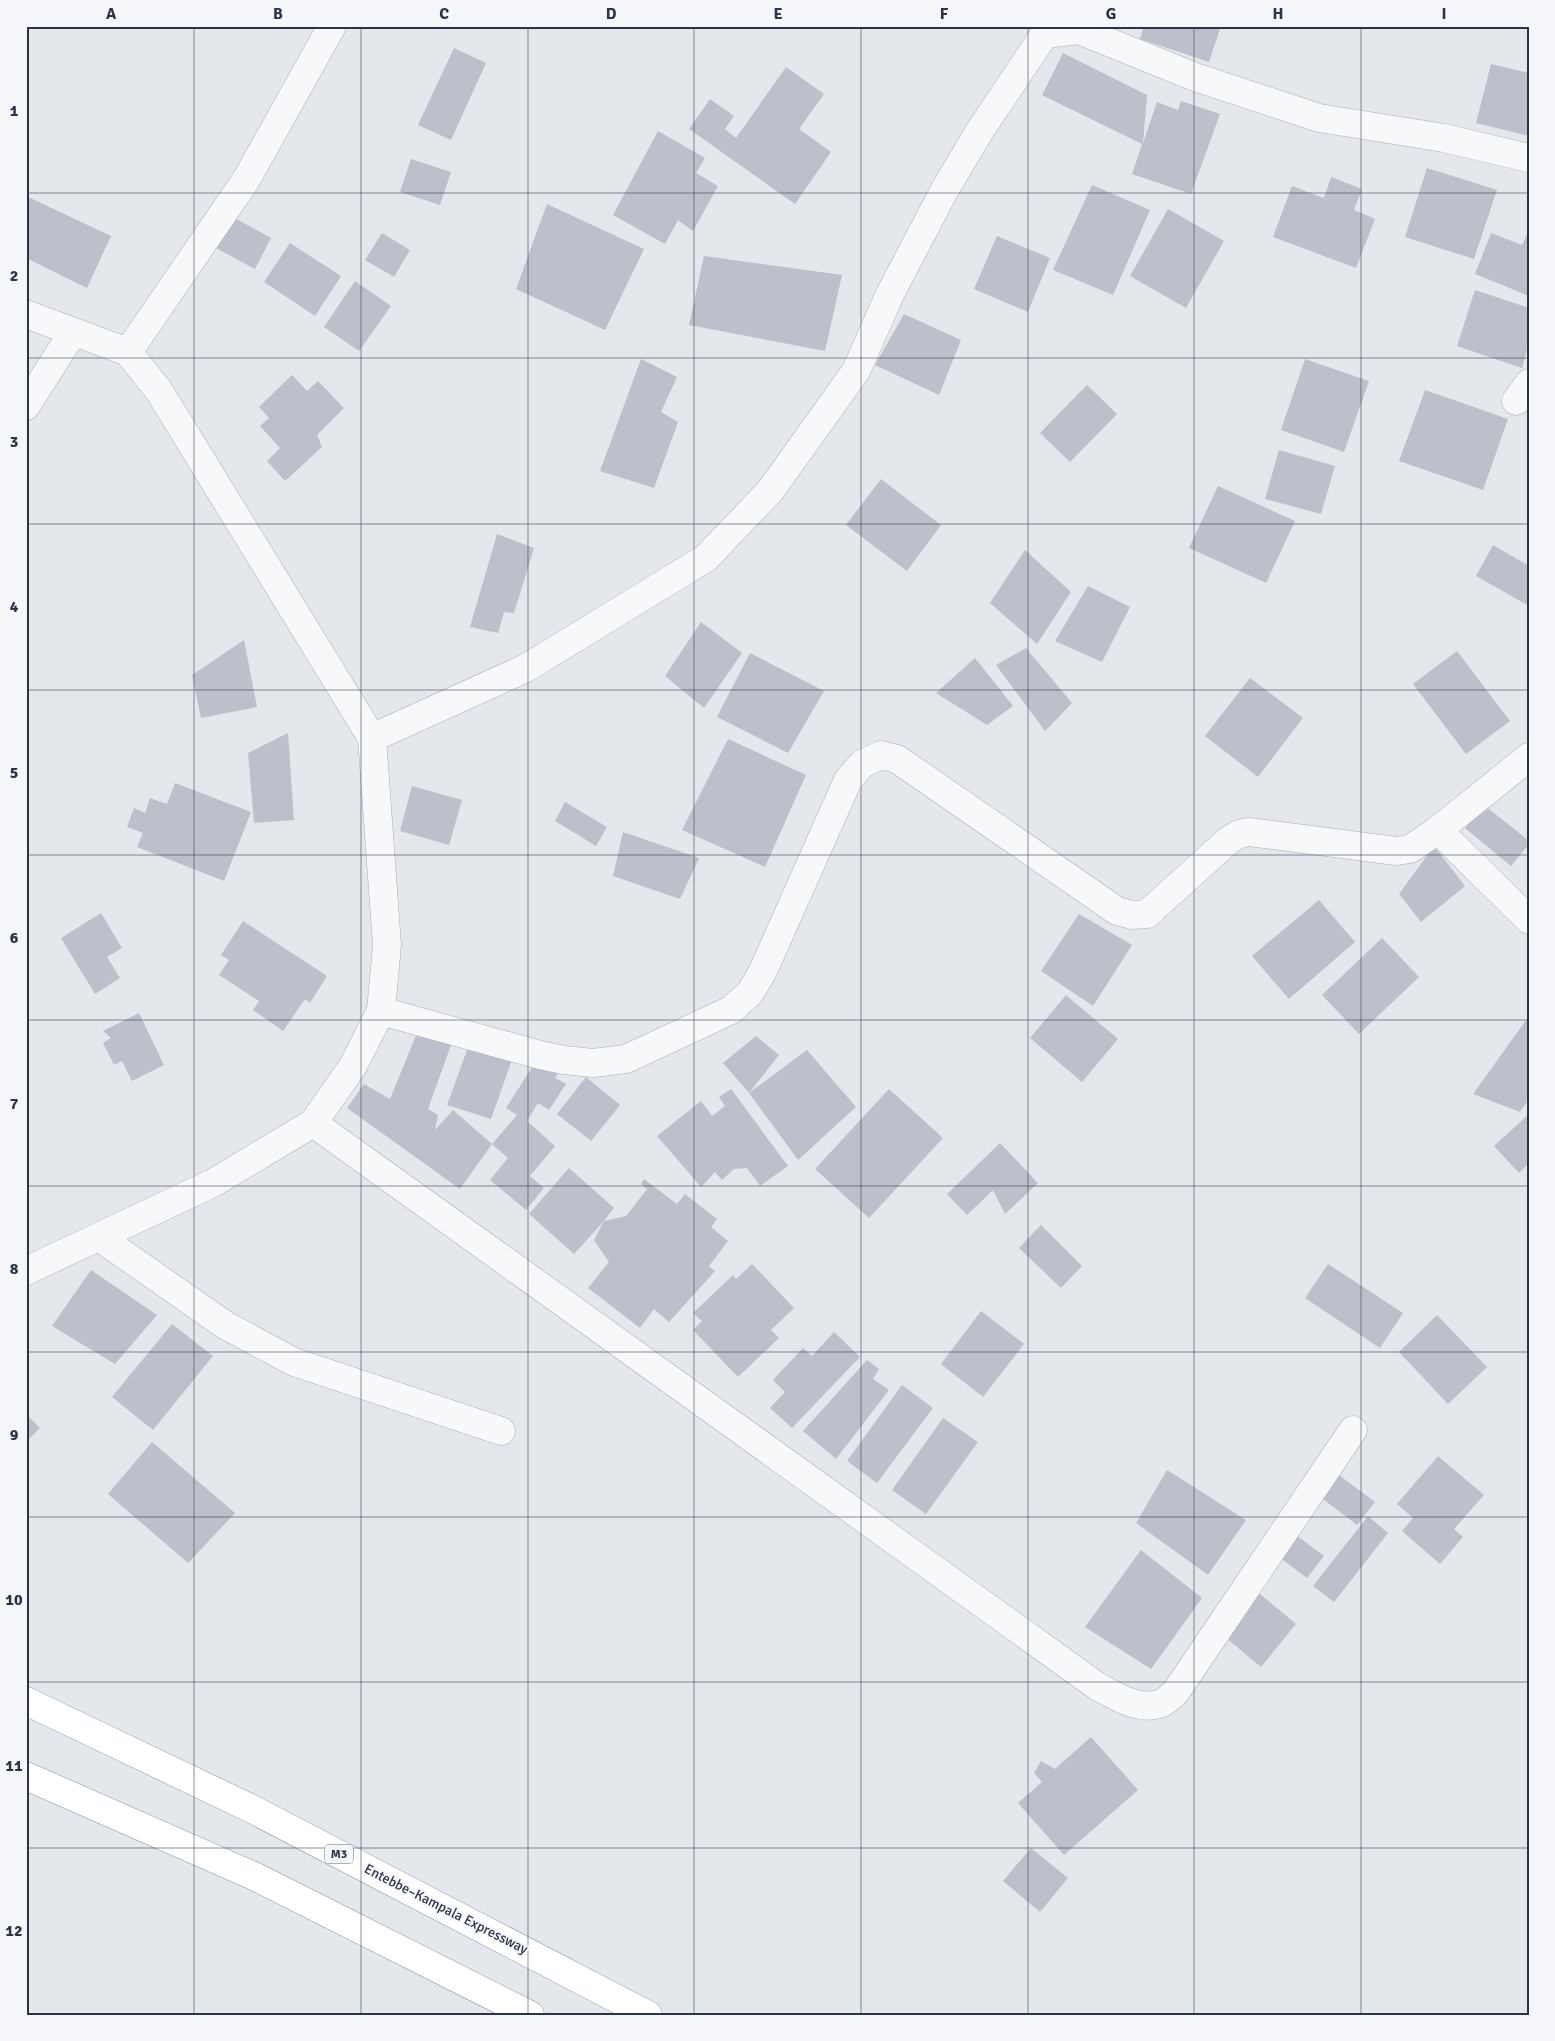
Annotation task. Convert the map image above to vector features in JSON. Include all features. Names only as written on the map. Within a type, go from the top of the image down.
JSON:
[{"type":"highway","name":"Entebbe–Kampala Expressway","points":[[26,1701],[250,1808],[648,2015]]},
{"type":"highway","points":[[26,1776],[256,1877],[530,2015]]},
{"type":"street","points":[[128,352],[246,180],[332,26]]},
{"type":"street","points":[[372,738],[526,668],[706,558],[770,491],[856,371],[890,294],[944,191],[979,132],[1048,30],[1079,30],[1195,77],[1319,118],[1444,138],[1529,158]]},
{"type":"street","points":[[26,314],[128,352],[159,391],[372,738],[387,945],[381,1011],[352,1066],[313,1123],[214,1183],[26,1271]]},
{"type":"street","points":[[26,406],[73,332]]},
{"type":"street","points":[[381,1011],[540,1055],[593,1063],[626,1059],[731,1010],[750,993],[763,971],[848,780],[862,764],[881,755],[897,759],[1117,911],[1132,915],[1147,914],[1229,840],[1239,834],[1249,832],[1396,851],[1410,849],[1438,830],[1529,757]]},
{"type":"street","points":[[1438,830],[1529,920]]},
{"type":"street","points":[[313,1123],[1089,1680],[1123,1700],[1145,1706],[1162,1703],[1175,1693],[1353,1430]]},
{"type":"street","points":[[98,1237],[225,1325],[294,1362],[501,1432]]},
{"type":"building","points":[[1144,26],[1221,26],[1209,62],[1140,39]]},
{"type":"building","points":[[454,48],[486,63],[451,140],[418,125]]},
{"type":"building","points":[[1063,53],[1147,95],[1143,143],[1157,102],[1178,110],[1181,101],[1220,114],[1191,194],[1132,174],[1142,144],[1042,95]]},
{"type":"building","points":[[1491,64],[1529,73],[1529,136],[1476,123]]},
{"type":"building","points":[[786,67],[824,94],[799,129],[831,152],[795,204],[689,129],[710,99],[734,116],[725,129],[736,138]]},
{"type":"building","points":[[658,131],[705,158],[696,173],[718,186],[693,231],[678,220],[665,244],[613,215]]},
{"type":"building","points":[[411,159],[451,172],[440,205],[400,192]]},
{"type":"building","points":[[1427,168],[1497,190],[1474,259],[1405,237]]},
{"type":"building","points":[[1331,177],[1362,189],[1354,210],[1375,219],[1356,268],[1273,237],[1292,186],[1324,198]]},
{"type":"building","points":[[1092,185],[1150,210],[1113,295],[1053,270]]},
{"type":"building","points":[[26,196],[111,236],[87,288],[26,258]]},
{"type":"building","points":[[547,204],[644,249],[605,330],[516,289]]},
{"type":"building","points":[[1168,209],[1224,241],[1186,308],[1130,276]]},
{"type":"building","points":[[233,217],[271,238],[255,269],[216,248]]},
{"type":"building","points":[[1529,230],[1529,296],[1475,274],[1491,233],[1522,245]]},
{"type":"building","points":[[382,233],[410,250],[394,277],[365,260]]},
{"type":"building","points":[[997,236],[1050,258],[1028,312],[974,289]]},
{"type":"building","points":[[290,243],[341,276],[315,316],[264,282]]},
{"type":"building","points":[[704,256],[842,275],[825,351],[689,325]]},
{"type":"building","points":[[355,281],[391,306],[359,351],[324,327]]},
{"type":"building","points":[[1475,290],[1529,308],[1529,342],[1522,368],[1457,346]]},
{"type":"building","points":[[904,314],[961,340],[939,395],[875,365]]},
{"type":"building","points":[[641,359],[677,377],[661,412],[678,422],[654,488],[600,471]]},
{"type":"building","points":[[1305,359],[1369,381],[1344,452],[1281,430]]},
{"type":"building","points":[[292,375],[307,391],[318,381],[344,408],[317,435],[322,447],[285,481],[267,461],[280,448],[260,426],[269,418],[259,407]]},
{"type":"building","points":[[1087,385],[1117,414],[1070,462],[1040,433]]},
{"type":"building","points":[[1425,390],[1508,419],[1483,490],[1399,461]]},
{"type":"building","points":[[1279,450],[1335,466],[1321,514],[1265,499]]},
{"type":"building","points":[[881,479],[941,525],[907,571],[846,525]]},
{"type":"building","points":[[1218,486],[1295,521],[1266,583],[1189,548]]},
{"type":"building","points":[[497,534],[534,548],[514,613],[504,612],[498,633],[470,627]]},
{"type":"building","points":[[1493,545],[1529,566],[1529,606],[1476,576]]},
{"type":"building","points":[[1025,550],[1071,592],[1037,644],[990,603]]},
{"type":"building","points":[[1088,586],[1130,607],[1102,662],[1055,641]]},
{"type":"building","points":[[701,622],[742,653],[704,708],[665,676]]},
{"type":"building","points":[[244,640],[257,707],[201,718],[192,675]]},
{"type":"building","points":[[1026,648],[1072,703],[1045,731],[996,665]]},
{"type":"building","points":[[1457,651],[1510,721],[1466,754],[1413,684]]},
{"type":"building","points":[[750,653],[824,691],[788,753],[717,717]]},
{"type":"building","points":[[975,658],[1013,706],[987,725],[936,693]]},
{"type":"building","points":[[1250,678],[1303,718],[1258,777],[1205,736]]},
{"type":"building","points":[[288,733],[294,820],[254,823],[248,753]]},
{"type":"building","points":[[728,739],[806,775],[765,867],[682,830]]},
{"type":"building","points":[[175,783],[251,812],[224,881],[137,847],[143,833],[127,827],[134,808],[145,813],[150,798],[167,804]]},
{"type":"building","points":[[412,786],[462,800],[449,845],[400,831]]},
{"type":"building","points":[[565,802],[607,827],[596,846],[555,821]]},
{"type":"building","points":[[1484,805],[1529,841],[1529,844],[1511,866],[1465,828]]},
{"type":"building","points":[[623,832],[699,858],[680,899],[613,876]]},
{"type":"building","points":[[1434,846],[1465,886],[1421,922],[1399,894]]},
{"type":"building","points":[[1319,900],[1355,942],[1289,999],[1252,956]]},
{"type":"building","points":[[101,913],[122,948],[107,957],[120,978],[95,994],[61,938]]},
{"type":"building","points":[[1079,914],[1132,945],[1093,1006],[1041,971]]},
{"type":"building","points":[[243,921],[327,976],[310,1003],[305,999],[283,1031],[253,1010],[259,1001],[219,975],[229,960],[221,955]]},
{"type":"building","points":[[1382,938],[1419,977],[1359,1034],[1322,995]]},
{"type":"building","points":[[1066,995],[1118,1039],[1082,1082],[1030,1038]]},
{"type":"building","points":[[139,1013],[164,1065],[132,1081],[122,1061],[114,1065],[103,1043],[111,1038],[103,1031]]},
{"type":"building","points":[[1529,1016],[1529,1099],[1520,1112],[1473,1094]]},
{"type":"building","points":[[417,1033],[451,1045],[428,1109],[438,1115],[435,1130],[453,1110],[492,1144],[460,1189],[347,1108],[364,1084],[390,1099]]},
{"type":"building","points":[[756,1036],[779,1055],[749,1093],[723,1063]]},
{"type":"building","points":[[470,1042],[513,1057],[491,1119],[447,1105]]},
{"type":"building","points":[[807,1050],[856,1107],[798,1160],[749,1093]]},
{"type":"building","points":[[540,1055],[561,1068],[555,1078],[566,1084],[549,1110],[538,1103],[527,1121],[555,1146],[530,1176],[544,1188],[526,1210],[490,1180],[508,1158],[492,1144],[517,1115],[506,1108]]},
{"type":"building","points":[[586,1077],[620,1105],[591,1141],[557,1114]]},
{"type":"building","points":[[731,1089],[788,1166],[760,1186],[747,1168],[734,1169],[722,1180],[715,1172],[701,1187],[657,1136],[701,1101],[712,1116],[725,1106],[719,1097]]},
{"type":"building","points":[[889,1089],[943,1138],[869,1218],[815,1169]]},
{"type":"building","points":[[1529,1114],[1529,1163],[1519,1173],[1494,1146]]},
{"type":"building","points":[[1000,1143],[1038,1183],[1005,1214],[993,1190],[967,1215],[947,1194]]},
{"type":"building","points":[[569,1168],[614,1208],[574,1254],[529,1214]]},
{"type":"building","points":[[644,1179],[677,1204],[685,1194],[717,1219],[711,1227],[728,1241],[709,1266],[715,1271],[669,1322],[654,1309],[640,1328],[588,1288],[609,1262],[594,1240],[604,1221],[626,1216],[647,1189],[641,1184]]},
{"type":"building","points":[[1041,1225],[1082,1266],[1061,1288],[1019,1248]]},
{"type":"building","points":[[752,1264],[794,1308],[771,1330],[779,1338],[738,1377],[693,1330],[702,1321],[693,1313],[733,1275],[736,1279]]},
{"type":"building","points":[[1328,1264],[1403,1313],[1380,1348],[1305,1298]]},
{"type":"building","points":[[91,1270],[157,1315],[115,1364],[52,1326]]},
{"type":"building","points":[[981,1311],[1024,1344],[983,1397],[941,1364]]},
{"type":"building","points":[[1437,1315],[1487,1367],[1448,1404],[1399,1352]]},
{"type":"building","points":[[172,1324],[213,1356],[153,1430],[112,1397]]},
{"type":"building","points":[[834,1332],[860,1357],[792,1428],[770,1408],[785,1392],[773,1380],[803,1348],[812,1356]]},
{"type":"building","points":[[867,1360],[879,1369],[873,1379],[889,1390],[836,1459],[803,1431]]},
{"type":"building","points":[[902,1385],[933,1408],[877,1483],[847,1461]]},
{"type":"building","points":[[26,1414],[40,1428],[26,1442]]},
{"type":"building","points":[[943,1418],[978,1442],[926,1514],[892,1490]]},
{"type":"building","points":[[152,1442],[235,1513],[188,1563],[108,1494]]},
{"type":"building","points":[[1438,1456],[1484,1495],[1454,1529],[1463,1537],[1440,1564],[1402,1531],[1413,1518],[1397,1504]]},
{"type":"building","points":[[1167,1470],[1246,1520],[1208,1575],[1136,1523]]},
{"type":"building","points":[[1335,1472],[1375,1502],[1357,1525],[1323,1499]]},
{"type":"building","points":[[1368,1516],[1388,1533],[1334,1602],[1313,1586]]},
{"type":"building","points":[[1292,1532],[1324,1556],[1307,1578],[1275,1554]]},
{"type":"building","points":[[1141,1550],[1202,1598],[1151,1669],[1085,1627]]},
{"type":"building","points":[[1254,1589],[1296,1624],[1261,1667],[1219,1632]]},
{"type":"building","points":[[1091,1737],[1138,1790],[1064,1855],[1018,1803],[1042,1782],[1034,1773],[1041,1761],[1055,1769]]},
{"type":"building","points":[[1031,1848],[1068,1878],[1040,1912],[1003,1881]]}]
